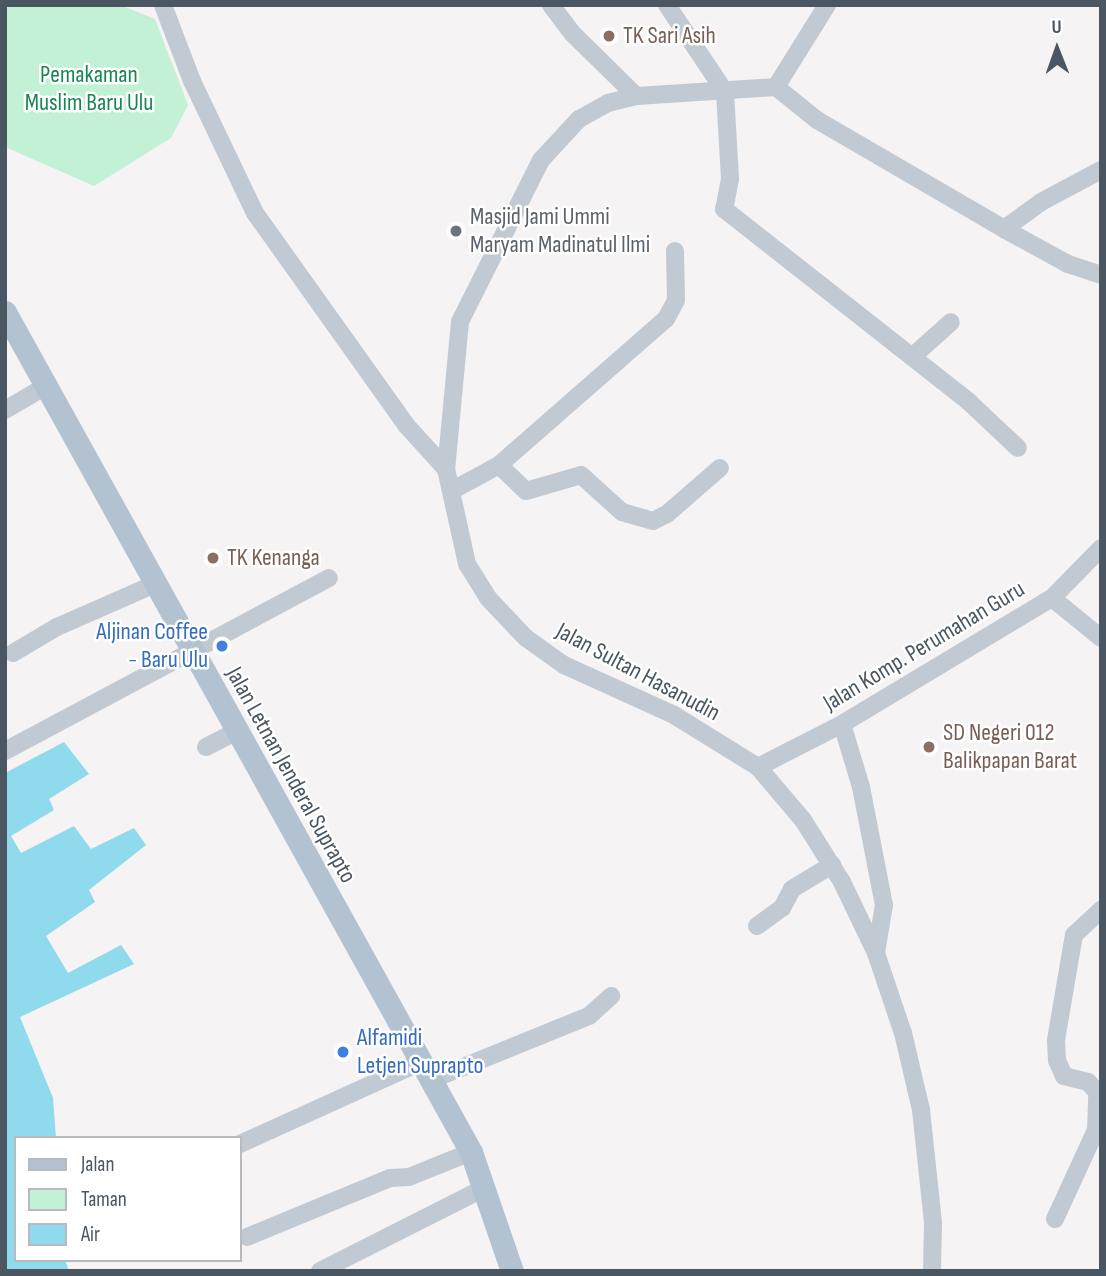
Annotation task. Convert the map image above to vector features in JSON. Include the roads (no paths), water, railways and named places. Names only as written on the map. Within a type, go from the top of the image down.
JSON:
[{"type":"main road","name":"Jalan Letnan Jenderal Suprapto","points":[[5,312],[471,1152],[486,1186],[512,1271]]},
{"type":"street","points":[[163,5],[192,82],[255,213],[406,425],[446,469]]},
{"type":"street","points":[[551,5],[573,34],[636,96]]},
{"type":"street","points":[[667,5],[725,92],[730,179],[724,209],[912,357],[1018,448]]},
{"type":"street","points":[[827,5],[776,87],[817,120],[1004,229],[1068,264],[1101,275]]},
{"type":"street","name":"Jalan Sultan Hasanudin","points":[[776,87],[636,96],[608,103],[579,119],[535,172],[460,322],[446,469],[467,564],[488,598],[526,638],[564,666],[674,715],[758,767],[803,820],[832,865],[876,953],[903,1033],[921,1110],[933,1223],[932,1271]]},
{"type":"street","points":[[1004,229],[1041,202],[1101,170]]},
{"type":"street","points":[[451,491],[499,465],[666,319],[676,300],[675,251]]},
{"type":"street","points":[[912,357],[951,322]]},
{"type":"street","points":[[5,410],[46,386]]},
{"type":"street","points":[[499,465],[526,491],[581,475],[622,512],[653,521],[667,514],[720,468]]},
{"type":"street","name":"Jalan Komp. Perumahan Guru","points":[[758,767],[842,724],[1052,598],[1101,548]]},
{"type":"street","points":[[5,751],[329,578]]},
{"type":"street","points":[[13,653],[57,627],[155,584]]},
{"type":"street","points":[[1052,598],[1101,638]]},
{"type":"street","points":[[842,724],[861,787],[884,905],[876,953]]},
{"type":"street","points":[[206,747],[237,730]]},
{"type":"street","points":[[757,926],[782,908],[792,889],[832,865]]},
{"type":"street","points":[[1055,1219],[1096,1130],[1097,1092],[1088,1082],[1064,1076],[1057,1060],[1056,1040],[1074,935],[1101,910]]},
{"type":"street","points":[[242,1143],[426,1071],[589,1016],[611,996]]},
{"type":"street","points":[[247,1237],[390,1178],[414,1176],[471,1152]]},
{"type":"street","points":[[320,1271],[486,1186]]},
{"type":"water","points":[[64,742],[89,774],[49,799],[54,810],[11,836],[21,853],[74,826],[91,849],[134,828],[146,845],[89,890],[95,902],[46,936],[68,973],[121,945],[134,964],[20,1017],[53,1098],[56,1136],[14,1136],[14,1262],[66,1262],[69,1271],[5,1271],[5,773]]},
{"type":"place","name":"TK Sari Asih","points":[[609,36]]},
{"type":"place","name":"Masjid Jami Ummi Maryam Madinatul Ilmi","points":[[456,231]]},
{"type":"place","name":"TK Kenanga","points":[[213,558]]},
{"type":"place","name":"Aljinan Coffee - Baru Ulu","points":[[222,646]]},
{"type":"place","name":"SD Negeri 012 Balikpapan Barat","points":[[929,747]]},
{"type":"place","name":"Alfamidi Letjen Suprapto","points":[[343,1052]]},
{"type":"park label","name":"Pemakaman Muslim Baru Ulu","points":[[89,89]]}]
